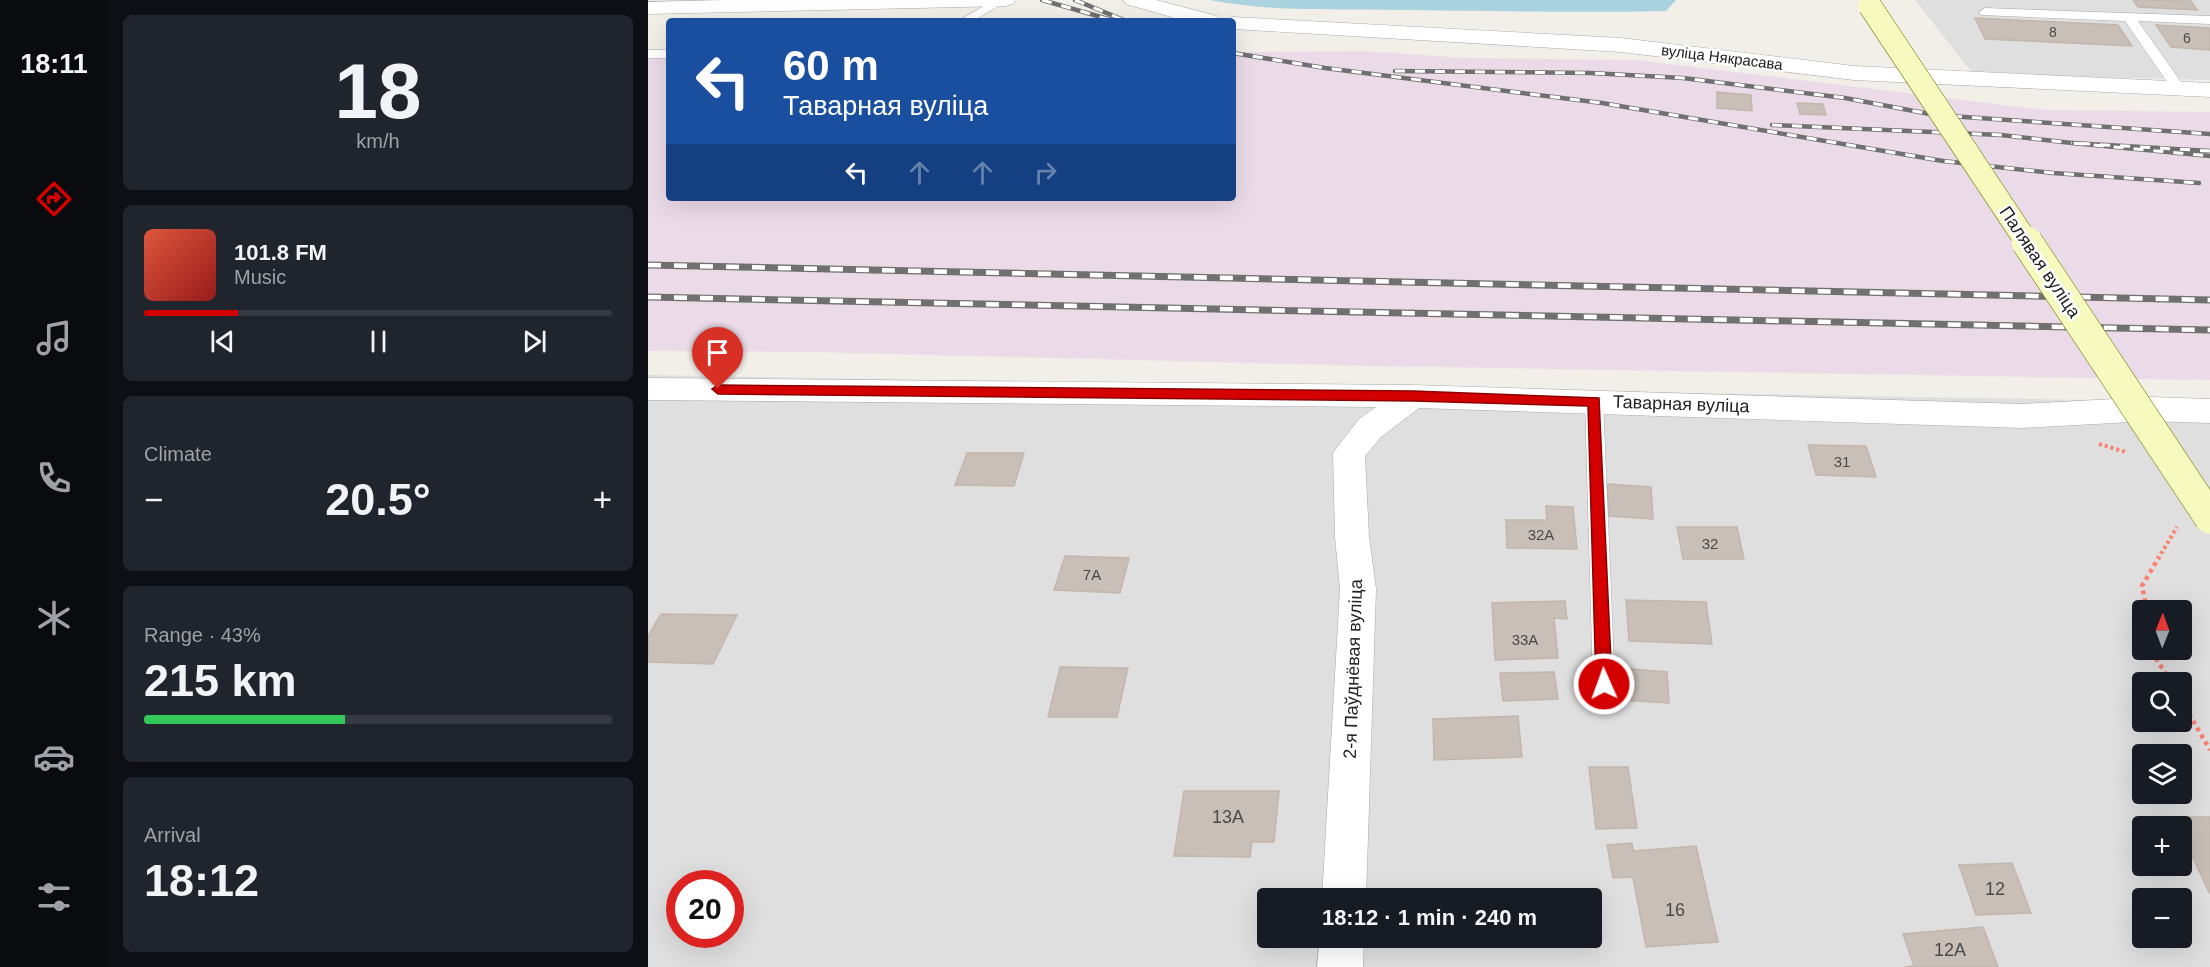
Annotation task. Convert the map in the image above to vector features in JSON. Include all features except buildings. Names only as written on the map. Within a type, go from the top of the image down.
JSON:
[{"type":"main road","name":"Палявая вуліца","points":[[1870,6],[2198,518]]},
{"type":"street","points":[[1133,0],[1198,18]]},
{"type":"street","points":[[648,8],[1003,1]]},
{"type":"street","name":"вуліца Някрасава","points":[[1236,23],[1621,45],[1854,73],[2210,90]]},
{"type":"street","name":"Таварная вуліца","points":[[648,389],[1413,396],[2022,416],[2150,409],[2210,411]]},
{"type":"street","name":"2-я Паўднёвая вуліца","points":[[1344,888],[1358,588],[1352,537],[1349,453],[1370,428],[1413,396]]},
{"type":"street","points":[[1340,967],[1341,948]]},
{"type":"lane","points":[[970,18],[1003,1]]},
{"type":"lane","points":[[1985,12],[2210,20]]},
{"type":"lane","points":[[2128,17],[2179,89]]},
{"type":"lane","points":[[648,54],[666,54]]},
{"type":"lane","points":[[1594,401],[1604,684]]},
{"type":"path","points":[[2096,442],[2130,453]]},
{"type":"path","points":[[2145,600],[2142,586],[2177,526],[2198,518]]},
{"type":"path","points":[[2192,719],[2210,750]]},
{"type":"shaded area","points":[[1915,0],[2210,0],[2210,80],[1973,74]]},
{"type":"shaded area","points":[[648,51],[666,51],[666,201],[1236,201],[1236,52],[1362,51],[1467,58],[1637,60],[2045,110],[2210,112],[2210,380],[1369,366],[814,352],[648,351]]},
{"type":"shaded area","points":[[648,375],[2210,402],[2210,967],[648,967]]},
{"type":"water","points":[[1210,0],[1676,0],[1666,11],[1600,12],[1305,9],[1233,4]]},
{"type":"railway","points":[[1042,0],[1105,18]]},
{"type":"railway","points":[[1075,0],[1119,18]]},
{"type":"railway","points":[[1236,53],[1325,68],[1602,103],[1943,161],[2053,173],[2199,183]]},
{"type":"railway","points":[[1395,71],[1590,73],[1683,78],[1845,98],[1935,115],[2210,134]]},
{"type":"railway","points":[[1772,125],[2001,135],[2072,143]]},
{"type":"railway","points":[[2072,143],[2210,151]]},
{"type":"railway","points":[[2072,143],[2210,156]]},
{"type":"railway","points":[[648,265],[2210,300]]},
{"type":"railway","points":[[648,297],[2210,330]]},
{"type":"route","points":[[718,389],[1413,396],[1594,401],[1604,684]]}]
